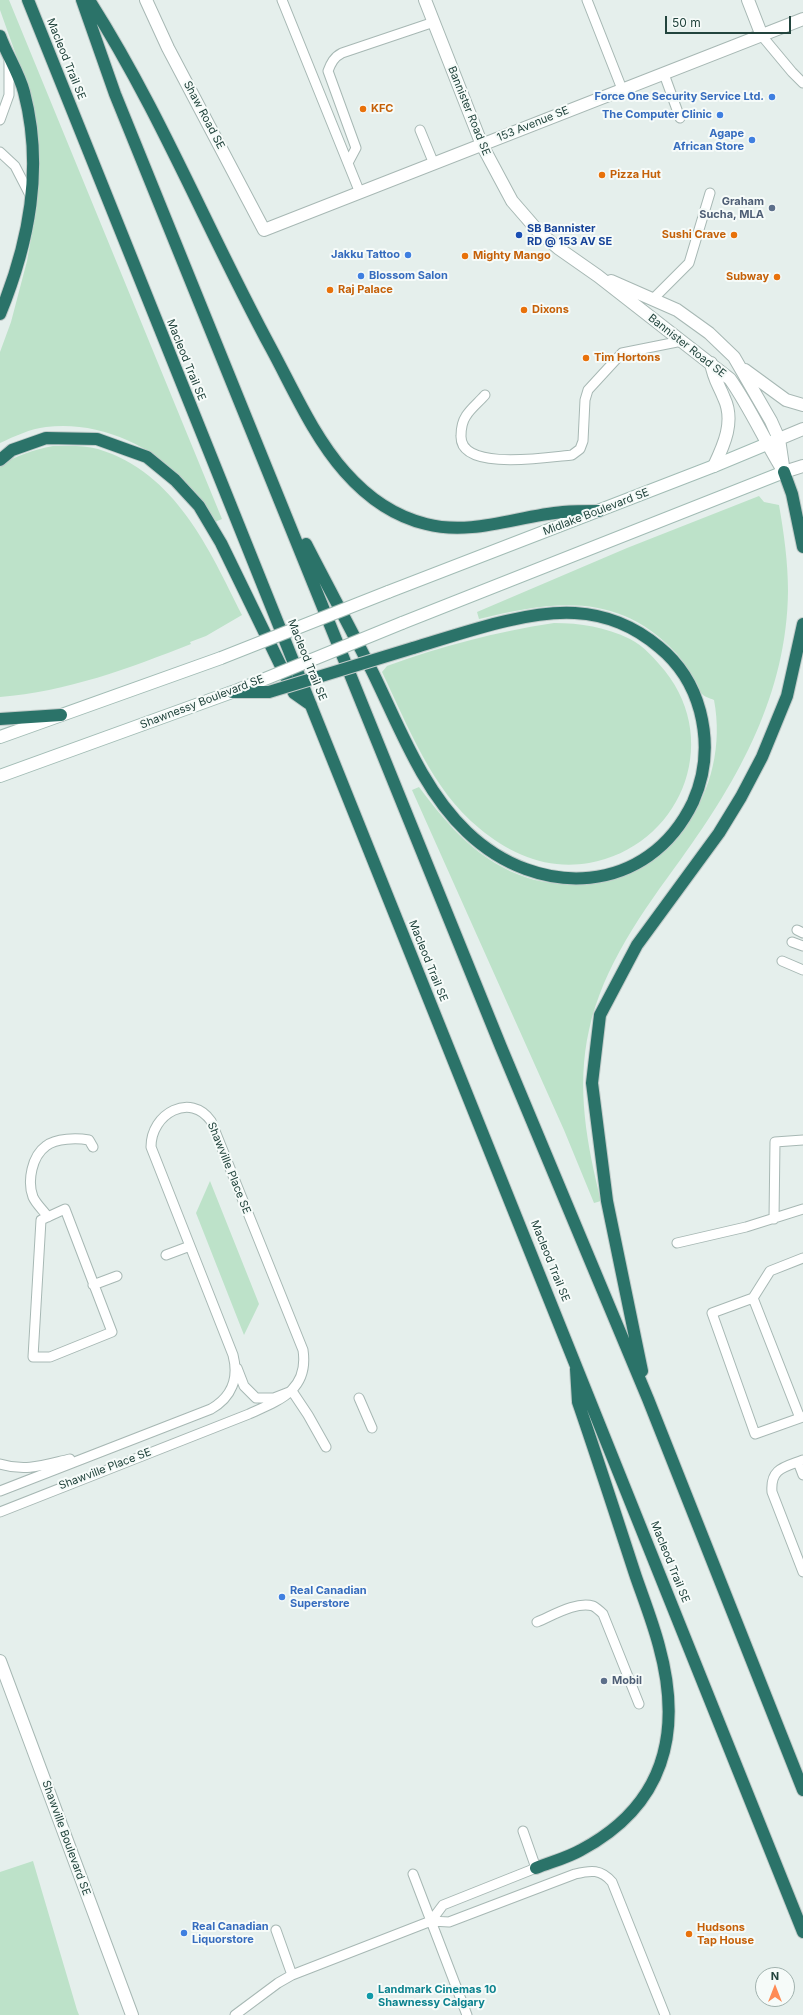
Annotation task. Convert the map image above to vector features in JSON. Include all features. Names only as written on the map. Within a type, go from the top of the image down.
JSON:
[{"type":"highway","name":"Macleod Trail SE","points":[[28,0],[575,1358],[803,1932]]},
{"type":"highway","points":[[82,0],[115,94],[504,1054],[648,1399],[803,1790]]},
{"type":"highway","points":[[89,0],[144,95],[248,305],[300,403],[332,454],[355,484],[367,495],[397,514],[428,525],[444,528],[486,526],[562,512],[599,511]]},
{"type":"highway","points":[[0,36],[23,90],[29,115],[34,172],[32,200],[26,235],[19,263],[0,314]]},
{"type":"highway","points":[[0,460],[12,450],[46,438],[97,439],[147,457],[175,480],[199,506],[221,543],[294,693],[311,705]]},
{"type":"highway","points":[[784,472],[792,494],[803,547]]},
{"type":"highway","points":[[232,692],[269,692],[414,648],[485,626],[534,616],[564,612],[604,616],[633,628],[646,636],[671,656],[681,668],[696,698],[704,728],[705,743],[702,775],[698,791],[684,819],[662,845],[635,864],[606,875],[589,878],[544,876],[513,866],[481,844],[455,820],[420,772],[373,672],[273,481]]},
{"type":"highway","points":[[648,1399],[607,1201],[592,1083],[600,1015],[637,945],[719,833],[758,764],[787,696],[803,624]]},
{"type":"highway","points":[[0,719],[61,715]]},
{"type":"highway","points":[[536,1868],[580,1851],[600,1839],[623,1820],[635,1808],[654,1781],[664,1754],[668,1737],[667,1693],[659,1646],[578,1402],[575,1358]]},
{"type":"street","name":"Shaw Road SE","points":[[146,0],[166,44],[264,230]]},
{"type":"street","name":"Bannister Road SE","points":[[425,0],[482,145],[508,195],[524,216],[558,248],[598,276],[652,320],[682,341],[730,379],[745,401],[767,444],[784,472]]},
{"type":"street","points":[[748,0],[762,36]]},
{"type":"street","name":"153 Avenue SE","points":[[264,230],[803,19]]},
{"type":"street","name":"Bannister Road SE","points":[[598,276],[677,310],[709,332],[734,357],[759,398],[779,439],[784,472]]},
{"type":"street","points":[[711,363],[714,379],[724,397],[729,414],[727,433],[714,466]]},
{"type":"street","points":[[740,366],[786,400],[803,405]]},
{"type":"street","name":"Midlake Boulevard SE","points":[[61,715],[221,658],[714,466],[803,429]]},
{"type":"street","points":[[784,472],[803,466]]},
{"type":"street","name":"Shawnessy Boulevard SE","points":[[4,775],[232,692],[784,472]]},
{"type":"street","points":[[0,737],[61,715]]},
{"type":"street","points":[[0,786],[4,775]]},
{"type":"street","name":"Shawville Boulevard SE","points":[[0,1661],[132,2015]]},
{"type":"lane","points":[[282,0],[360,193]]},
{"type":"lane","points":[[587,0],[622,89]]},
{"type":"lane","points":[[348,163],[356,148],[328,71],[336,56],[434,22]]},
{"type":"lane","points":[[762,36],[803,83]]},
{"type":"lane","points":[[0,120],[9,95],[9,59]]},
{"type":"lane","points":[[664,74],[680,118]]},
{"type":"lane","points":[[420,130],[434,164]]},
{"type":"lane","points":[[0,152],[15,166],[32,200]]},
{"type":"lane","points":[[653,299],[689,263],[710,193]]},
{"type":"lane","points":[[485,395],[465,417],[461,427],[461,442],[464,450],[478,457],[505,460],[572,455],[580,449],[582,441],[585,400],[588,390],[622,353],[682,341]]},
{"type":"lane","points":[[792,942],[803,946]]},
{"type":"lane","points":[[782,961],[803,970]]},
{"type":"lane","name":"Shawville Place SE","points":[[0,1491],[211,1409],[220,1404],[230,1391],[235,1379],[233,1355],[151,1147],[152,1132],[159,1121],[171,1112],[186,1108],[200,1110],[211,1121],[303,1350],[305,1361],[303,1375],[292,1391],[249,1414],[0,1512]]},
{"type":"lane","points":[[48,1217],[34,1197],[30,1176],[36,1158],[46,1145],[62,1141],[78,1138],[89,1140],[93,1147]]},
{"type":"lane","points":[[774,1219],[775,1142],[803,1140]]},
{"type":"lane","points":[[65,1209],[93,1285],[112,1332],[50,1357],[33,1357],[41,1220],[65,1209]]},
{"type":"lane","points":[[677,1243],[774,1219],[803,1210]]},
{"type":"lane","points":[[166,1255],[190,1246]]},
{"type":"lane","points":[[753,1298],[802,1417],[755,1434],[712,1313],[753,1298],[770,1271],[803,1258]]},
{"type":"lane","points":[[93,1285],[117,1276]]},
{"type":"lane","points":[[233,1355],[244,1386],[256,1398],[274,1398],[292,1391],[326,1446]]},
{"type":"lane","points":[[359,1398],[372,1428]]},
{"type":"lane","points":[[0,1464],[17,1468],[31,1468],[108,1449]]},
{"type":"lane","points":[[802,1567],[772,1492],[771,1483],[776,1473],[781,1468],[800,1461],[803,1475]]},
{"type":"lane","points":[[537,1622],[576,1607],[586,1605],[595,1607],[603,1614],[639,1704]]},
{"type":"lane","points":[[431,1921],[443,1905],[536,1868],[523,1831]]},
{"type":"lane","points":[[235,2015],[278,1983],[292,1975],[431,1921],[449,1922],[589,1870],[598,1871],[606,1875],[612,1882],[621,1901],[665,2015]]},
{"type":"lane","points":[[414,1874],[467,2015]]},
{"type":"lane","points":[[276,1930],[292,1975]]},
{"type":"green space","points":[[0,0],[9,0],[222,519],[215,522],[181,479],[168,466],[153,454],[120,437],[83,427],[65,426],[34,429],[0,443],[0,352],[11,322],[27,261],[36,210],[39,168],[35,123],[26,83],[0,10]]},
{"type":"green space","points":[[53,446],[82,446],[98,449],[125,460],[149,476],[169,495],[187,516],[217,565],[242,615],[206,636],[190,642],[191,644],[145,662],[97,678],[49,690],[0,697],[0,466],[25,453]]},
{"type":"green space","points":[[759,496],[764,502],[779,505],[783,527],[788,591],[785,629],[779,665],[769,700],[756,733],[740,766],[702,829],[626,940],[614,961],[595,1006],[585,1052],[583,1073],[583,1095],[588,1138],[591,1159],[601,1201],[594,1203],[564,1130],[412,790],[419,787],[442,816],[466,842],[480,853],[510,871],[540,881],[576,884],[610,879],[640,867],[665,848],[687,825],[703,797],[713,766],[717,733],[714,700],[701,693],[696,682],[680,657],[655,634],[632,619],[608,610],[584,606],[559,606],[534,608],[479,619],[477,612],[627,548]]},
{"type":"green space","points":[[554,623],[583,625],[611,631],[640,645],[665,671],[682,700],[690,730],[690,760],[682,788],[668,814],[647,837],[620,853],[589,863],[574,865],[545,862],[517,853],[491,838],[462,813],[435,776],[423,756],[382,672],[387,666],[448,646],[490,635]]},
{"type":"green space","points":[[210,1181],[259,1304],[244,1335],[196,1213]]},
{"type":"green space","points":[[33,1861],[79,2015],[0,2015],[0,1872]]},
{"type":"place","name":"Force One Security Service Ltd.","points":[[772,97]]},
{"type":"place","name":"KFC","points":[[363,109]]},
{"type":"place","name":"The Computer Clinic","points":[[720,115]]},
{"type":"place","name":"Agape African Store","points":[[752,140]]},
{"type":"place","name":"Pizza Hut","points":[[602,175]]},
{"type":"place","name":"Graham Sucha, MLA","points":[[772,208]]},
{"type":"place","name":"SB Bannister RD @ 153 AV SE","points":[[519,235]]},
{"type":"place","name":"Sushi Crave","points":[[734,235]]},
{"type":"place","name":"Jakku Tattoo","points":[[408,255]]},
{"type":"place","name":"Mighty Mango","points":[[465,256]]},
{"type":"place","name":"Blossom Salon","points":[[361,276]]},
{"type":"place","name":"Subway","points":[[777,277]]},
{"type":"place","name":"Raj Palace","points":[[330,290]]},
{"type":"place","name":"Dixons","points":[[524,310]]},
{"type":"place","name":"Tim Hortons","points":[[586,358]]},
{"type":"place","name":"Real Canadian Superstore","points":[[282,1597]]},
{"type":"place","name":"Mobil","points":[[604,1681]]},
{"type":"place","name":"Real Canadian Liquorstore","points":[[184,1933]]},
{"type":"place","name":"Hudsons Tap House","points":[[689,1934]]},
{"type":"place","name":"Landmark Cinemas 10 Shawnessy Calgary","points":[[370,1996]]}]
